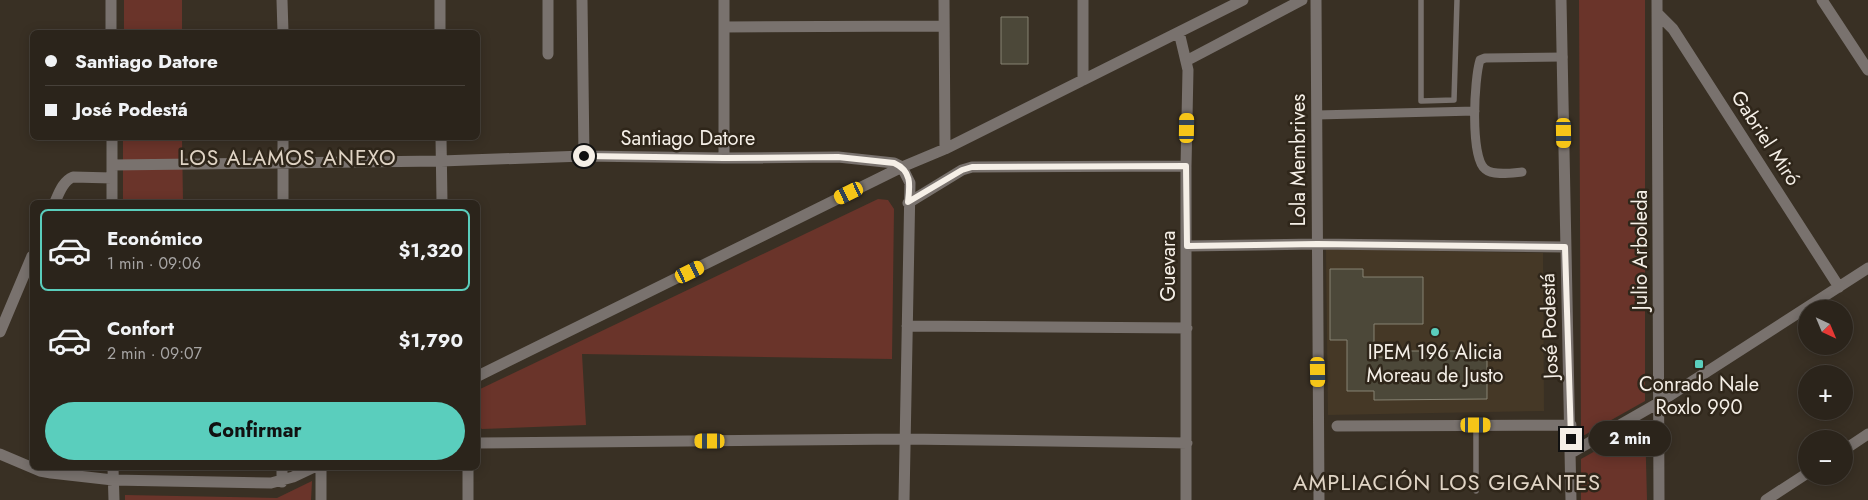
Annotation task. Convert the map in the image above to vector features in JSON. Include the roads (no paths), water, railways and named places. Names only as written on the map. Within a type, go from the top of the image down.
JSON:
[{"type":"street","points":[[111,0],[111,30]]},
{"type":"street","points":[[282,0],[283,30]]},
{"type":"street","points":[[440,0],[440,30]]},
{"type":"street","points":[[548,0],[548,54]]},
{"type":"street","points":[[582,0],[584,156]]},
{"type":"street","points":[[724,0],[724,158]]},
{"type":"street","points":[[944,0],[945,149]]},
{"type":"street","points":[[1083,0],[1083,80]]},
{"type":"street","points":[[480,375],[902,166],[945,149],[1243,0]]},
{"type":"street","points":[[1186,61],[1302,0]]},
{"type":"street","name":"Lola Membrives","points":[[1316,0],[1319,500]]},
{"type":"street","name":"José Podestá","points":[[1562,0],[1571,500]]},
{"type":"street","name":"Julio Arboleda","points":[[1657,0],[1659,500]]},
{"type":"street","points":[[1822,0],[1868,70]]},
{"type":"street","name":"Gabriel Miró","points":[[1657,13],[1673,29],[1839,286]]},
{"type":"street","points":[[724,27],[944,26]]},
{"type":"street","name":"Guevara","points":[[1179,32],[1188,70],[1186,166],[1186,500]]},
{"type":"street","points":[[1522,172],[1493,173],[1486,171],[1480,164],[1476,150],[1475,111],[1480,60],[1485,58],[1562,57]]},
{"type":"street","points":[[1317,115],[1475,111]]},
{"type":"street","points":[[112,140],[112,200]]},
{"type":"street","points":[[283,140],[283,200]]},
{"type":"street","points":[[441,140],[442,200]]},
{"type":"street","name":"Santiago Datore","points":[[112,165],[441,161],[584,156],[838,157],[894,163],[902,166]]},
{"type":"street","points":[[902,166],[910,184],[908,202],[904,500]]},
{"type":"street","points":[[908,202],[962,170],[972,167],[1186,166]]},
{"type":"street","points":[[56,200],[68,178],[112,178]]},
{"type":"street","points":[[1187,246],[1317,244],[1565,247]]},
{"type":"street","points":[[0,332],[30,261]]},
{"type":"street","points":[[1571,453],[1660,402],[1868,268]]},
{"type":"street","points":[[907,326],[1187,328]]},
{"type":"street","points":[[1337,426],[1571,424]]},
{"type":"street","points":[[1853,444],[1868,434]]},
{"type":"street","points":[[480,443],[905,439],[1187,443]]},
{"type":"street","points":[[0,454],[30,467]]},
{"type":"street","points":[[38,470],[113,480],[271,483],[282,482],[308,470]]},
{"type":"street","points":[[113,470],[114,500]]},
{"type":"street","points":[[282,470],[282,482]]},
{"type":"street","points":[[321,470],[321,500]]},
{"type":"street","points":[[468,470],[468,500]]},
{"type":"street","points":[[1766,500],[1798,479]]},
{"type":"lane","points":[[1421,0],[1421,101],[1454,100],[1456,0]]},
{"type":"lane","points":[[1476,425],[1476,491]]},
{"type":"place","name":"IPEM 196 Alicia Moreau de Justo","points":[[1435,332]]},
{"type":"place","name":"Conrado Nale Roxlo 990","points":[[1699,364]]},
{"type":"district","name":"LOS ALAMOS ANEXO","points":[[288,158]]},
{"type":"district","name":"AMPLIACIÓN LOS GIGANTES","points":[[1447,482]]}]
